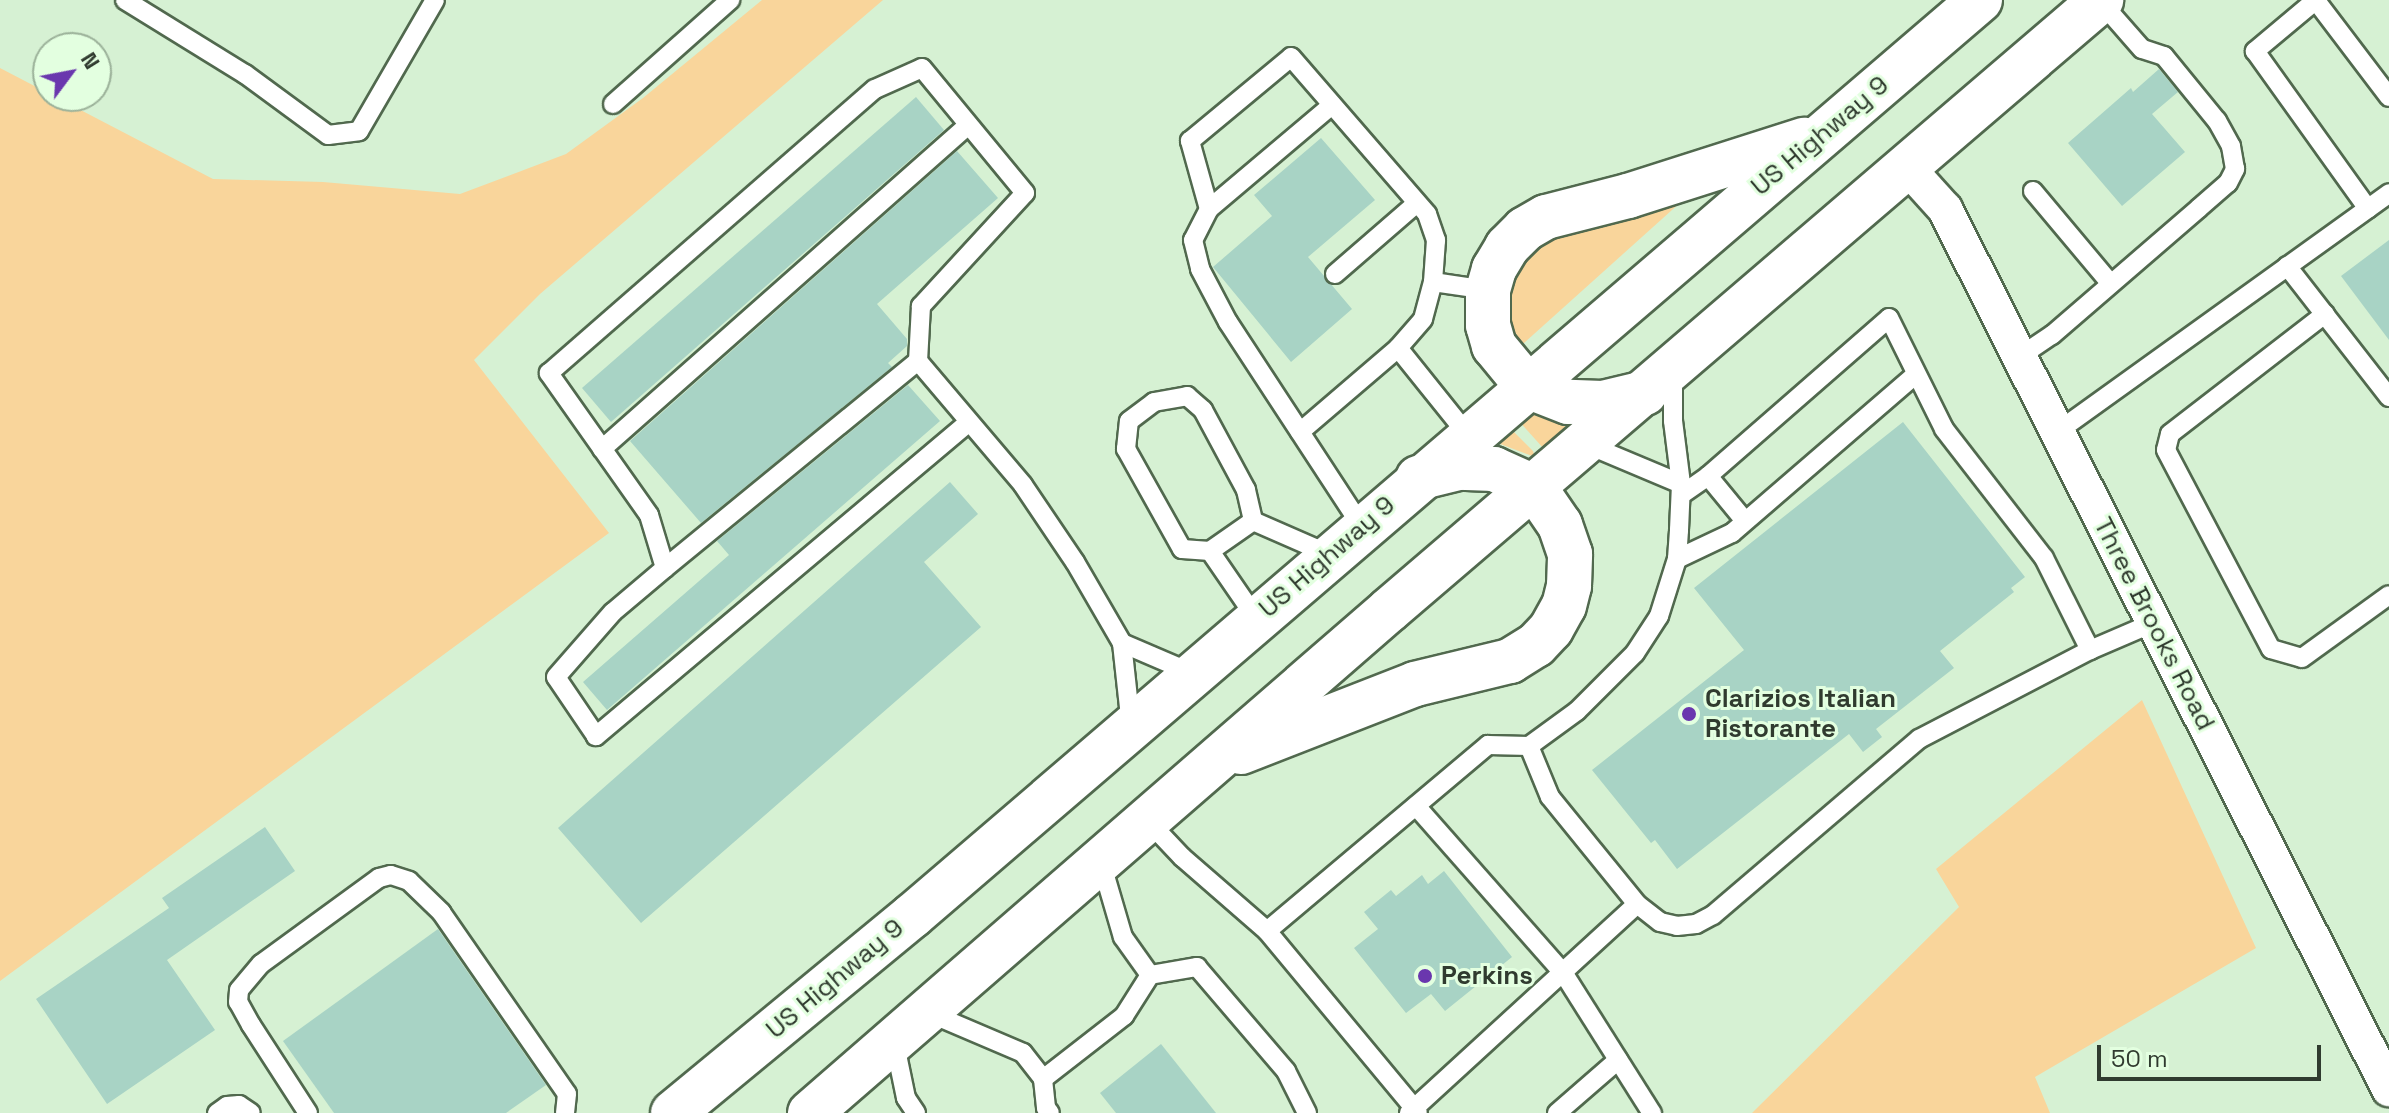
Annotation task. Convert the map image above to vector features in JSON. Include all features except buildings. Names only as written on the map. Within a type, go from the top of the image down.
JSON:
[{"type":"highway","name":"US Highway 9","points":[[673,1113],[1131,728],[1468,435],[1980,0]]},
{"type":"highway","points":[[810,1113],[2101,0]]},
{"type":"highway","points":[[1659,381],[1603,403],[1568,402],[1527,386],[1494,346],[1488,325],[1488,290],[1494,269],[1507,247],[1525,229],[1546,217],[1628,196],[1823,134]]},
{"type":"highway","points":[[1213,763],[1415,684],[1510,661],[1536,645],[1564,606],[1569,586],[1570,554],[1560,525],[1534,487],[1494,469],[1459,468],[1418,478]]},
{"type":"street","name":"Three Brooks Road","points":[[1907,167],[1945,209],[2153,623],[2379,1046],[2389,1089]]},
{"type":"lane","points":[[125,0],[245,74],[328,135],[359,131],[435,0]]},
{"type":"lane","points":[[613,104],[730,0]]},
{"type":"lane","points":[[2019,357],[2052,335],[2228,183],[2235,169],[2226,134],[2164,56],[2142,49],[2101,0]]},
{"type":"lane","points":[[2368,209],[2255,51],[2317,1],[2389,97]]},
{"type":"lane","points":[[1204,217],[1190,141],[1291,57],[1427,214],[1436,240],[1433,282],[1423,319],[1398,348],[1300,432]]},
{"type":"lane","points":[[665,568],[649,515],[549,373],[875,89],[922,68],[1025,193],[921,306],[918,361],[1023,485],[1075,562],[1122,643],[1131,728]]},
{"type":"lane","points":[[1332,105],[1204,217],[1193,240],[1200,269],[1228,322],[1300,432],[1347,541]]},
{"type":"lane","points":[[602,449],[968,125]]},
{"type":"lane","points":[[2033,191],[2111,284]]},
{"type":"lane","points":[[2057,432],[2389,193]]},
{"type":"lane","points":[[1335,274],[1417,203]]},
{"type":"lane","points":[[2287,266],[2389,397]]},
{"type":"lane","points":[[1433,282],[1488,290]]},
{"type":"lane","points":[[2325,314],[2170,434],[2166,450],[2271,649],[2302,658],[2389,595]]},
{"type":"lane","points":[[1681,490],[1708,476],[1889,318],[1944,429],[2044,558],[2090,650]]},
{"type":"lane","points":[[1398,348],[1468,435]]},
{"type":"lane","points":[[918,361],[613,612],[556,677],[596,736],[969,422]]},
{"type":"lane","points":[[1677,559],[1732,533],[1916,374]]},
{"type":"lane","points":[[1267,931],[1488,745],[1529,746],[1577,711],[1635,653],[1659,616],[1677,559],[1681,490],[1673,421],[1659,381]]},
{"type":"lane","points":[[1253,521],[1246,490],[1203,410],[1187,396],[1154,402],[1129,421],[1126,449],[1182,549],[1210,551],[1253,521],[1347,541]]},
{"type":"lane","points":[[1586,444],[1681,490]]},
{"type":"lane","points":[[1708,476],[1745,521]]},
{"type":"lane","points":[[1210,551],[1256,618]]},
{"type":"lane","points":[[1529,746],[1550,797],[1637,904],[1660,922],[1677,926],[1696,924],[1713,915],[1919,739],[2090,650],[2153,623]]},
{"type":"lane","points":[[1122,643],[1192,673]]},
{"type":"lane","points":[[1416,806],[1564,974],[1652,1113]]},
{"type":"lane","points":[[1148,821],[1182,857],[1267,931],[1414,1111],[1637,904]]},
{"type":"lane","points":[[1100,860],[1123,937],[1150,975]]},
{"type":"lane","points":[[308,1113],[238,1002],[239,990],[261,964],[379,878],[391,875],[409,881],[441,912],[559,1081],[567,1094],[565,1113]]},
{"type":"lane","points":[[1043,1079],[1124,1016],[1150,975],[1197,967],[1286,1071],[1307,1113]]},
{"type":"lane","points":[[916,1113],[906,1098],[909,1025],[1023,1053],[1043,1079],[1046,1108],[1050,1113]]},
{"type":"lane","points":[[1557,1113],[1618,1060]]},
{"type":"lane","points":[[217,1113],[227,1106],[239,1105],[251,1113]]},
{"type":"shaded area","points":[[762,0],[883,0],[540,294],[474,360],[609,533],[0,981],[0,68],[32,85],[32,112],[84,112],[213,179],[323,182],[460,194],[566,154],[643,98]]},
{"type":"shaded area","points":[[1682,201],[1524,343],[1516,345],[1505,303],[1514,269],[1540,238]]},
{"type":"shaded area","points":[[1529,413],[1565,426],[1566,432],[1544,449],[1518,420]]},
{"type":"shaded area","points":[[1510,428],[1533,451],[1535,457],[1495,442]]},
{"type":"shaded area","points":[[2142,700],[2256,948],[2035,1077],[2050,1113],[1752,1113],[1959,907],[1936,869]]},
{"type":"place","name":"Clarizios Italian Ristorante","points":[[1689,714]]},
{"type":"place","name":"Perkins","points":[[1425,976]]}]
